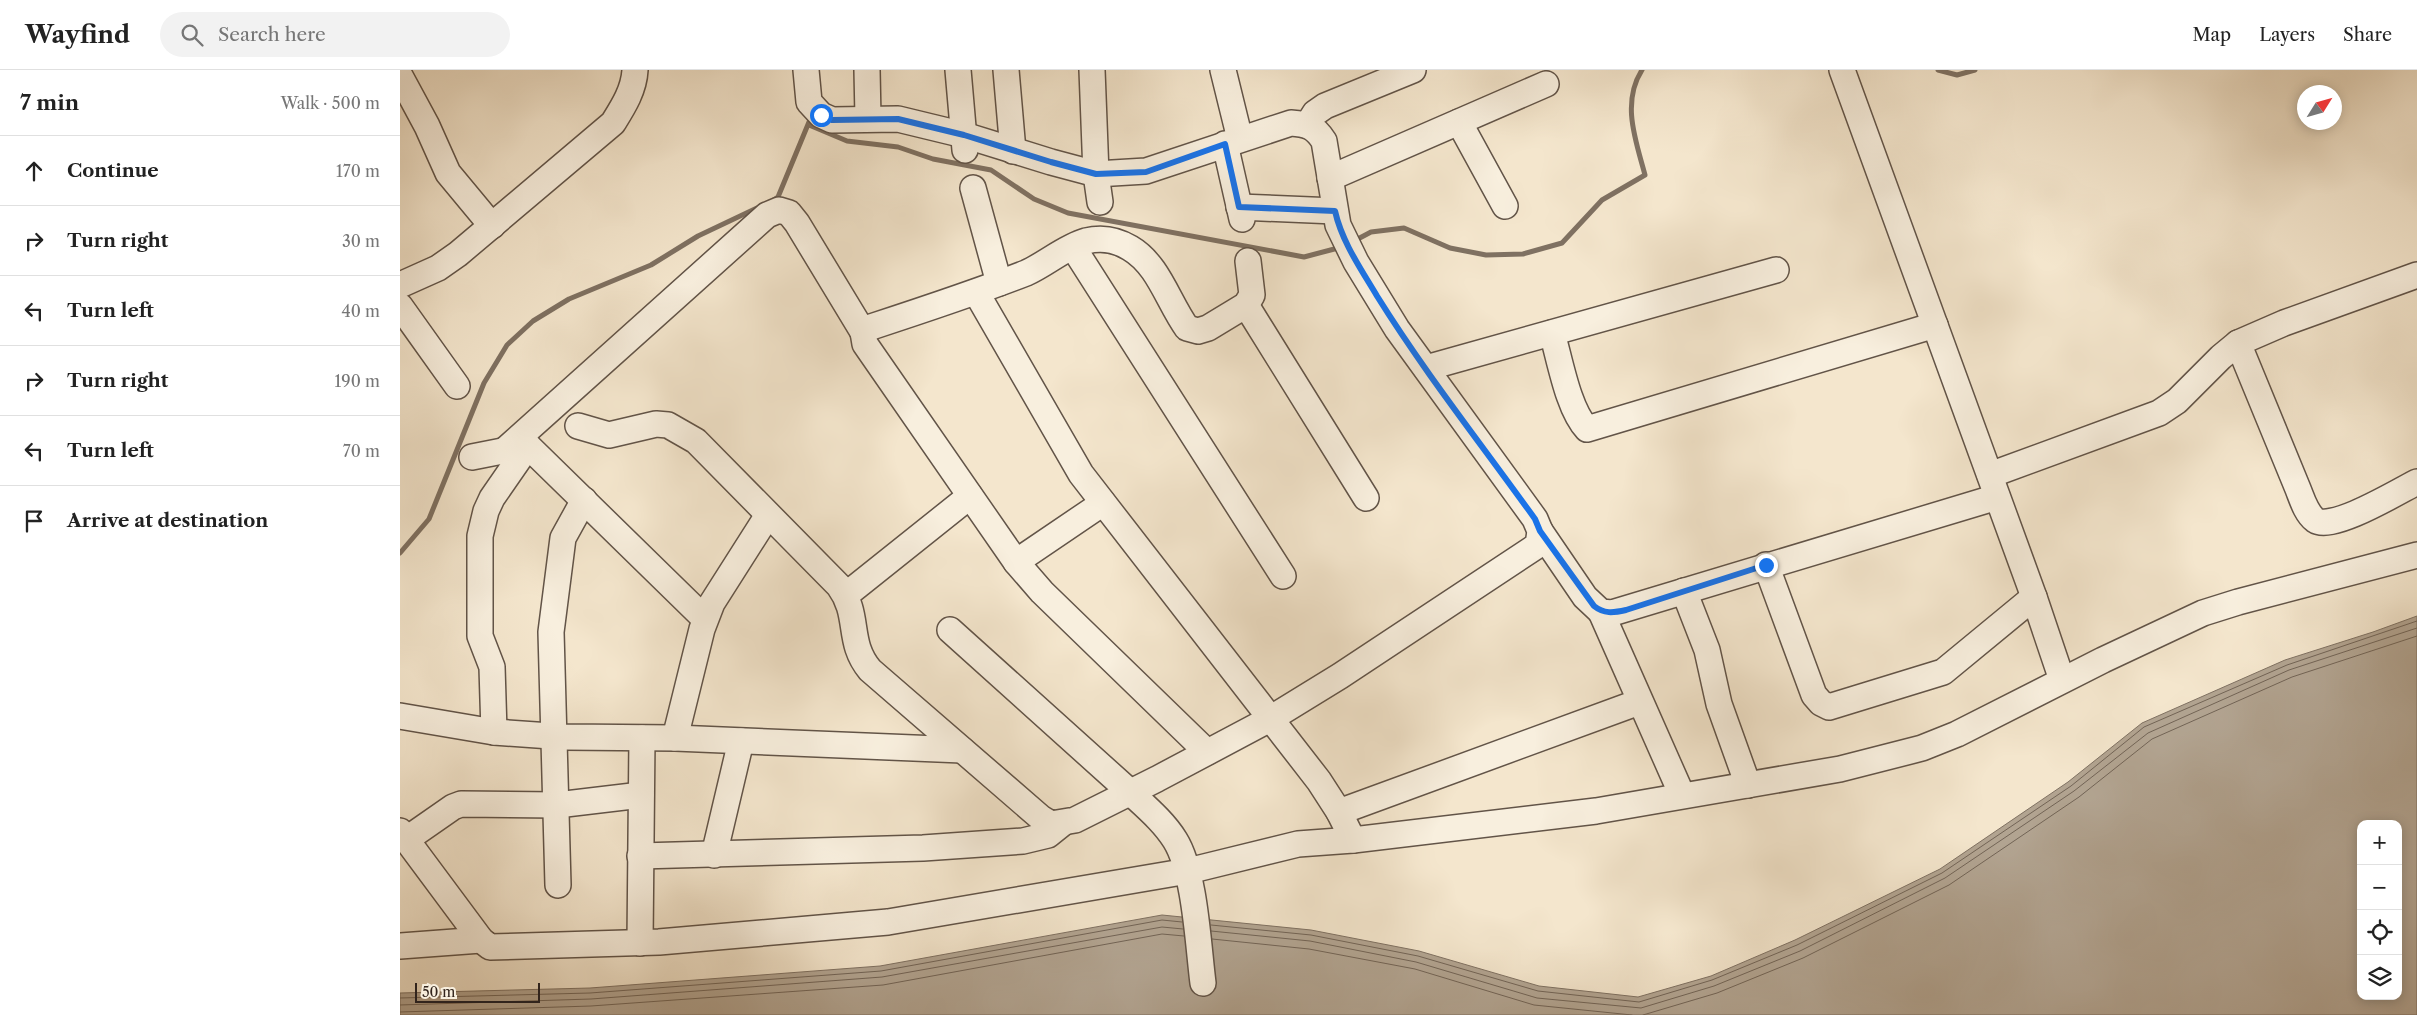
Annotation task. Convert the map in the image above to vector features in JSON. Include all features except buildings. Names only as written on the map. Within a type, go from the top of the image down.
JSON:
[{"type":"street","points":[[400,285],[438,268],[492,226],[613,124],[635,80],[635,70]]},
{"type":"street","points":[[806,70],[809,102],[821,115],[832,120],[898,119],[965,144],[1013,151],[1096,174],[1146,172],[1291,123],[1308,124],[1317,130],[1324,141],[1337,218],[1356,262],[1397,329],[1535,519],[1540,531],[1585,597],[1601,612],[1639,702],[1682,795]]},
{"type":"street","points":[[867,70],[868,118]]},
{"type":"street","points":[[958,70],[965,144]]},
{"type":"street","points":[[1006,70],[1013,151]]},
{"type":"street","points":[[1092,70],[1096,174],[1100,202]]},
{"type":"street","points":[[1223,70],[1241,213],[1337,218]]},
{"type":"street","points":[[1308,124],[1315,113],[1325,106],[1413,70]]},
{"type":"street","points":[[1842,70],[1994,486],[2062,680]]},
{"type":"street","points":[[400,76],[427,126],[448,173],[492,226]]},
{"type":"street","points":[[1330,178],[1546,84]]},
{"type":"street","points":[[1459,122],[1505,206]]},
{"type":"street","points":[[973,188],[1000,283]]},
{"type":"street","points":[[494,732],[491,663],[480,636],[480,536],[486,511],[516,448],[767,216],[779,210],[789,213],[797,223],[863,332],[865,344],[1016,562],[1042,592],[1207,752]]},
{"type":"street","points":[[863,332],[871,327],[976,292],[1028,272],[1099,235],[1114,240],[1142,256],[1160,280],[1187,328],[1198,330],[1208,328],[1246,305],[1252,295],[1248,261]]},
{"type":"street","points":[[1073,247],[1282,576]]},
{"type":"street","points":[[1426,368],[1776,270]]},
{"type":"street","points":[[1601,612],[1612,613],[1626,610],[1766,565],[1994,486],[2159,413],[2177,402],[2221,357],[2238,343],[2284,323],[2417,275]]},
{"type":"street","points":[[976,292],[1057,434],[1103,503],[1319,781],[1339,812],[1353,840]]},
{"type":"street","points":[[1246,305],[1366,498]]},
{"type":"street","points":[[400,306],[457,386]]},
{"type":"street","points":[[1552,332],[1575,410],[1581,423],[1588,429],[1935,325]]},
{"type":"street","points":[[2238,343],[2298,489],[2315,520],[2328,523],[2348,517],[2417,482]]},
{"type":"street","points":[[578,426],[609,435],[656,424],[668,425],[696,441],[839,586],[853,611],[855,644],[860,658],[870,670],[1041,818],[1051,824],[1075,820],[1270,719],[1525,556],[1538,545],[1540,531]]},
{"type":"street","points":[[472,457],[516,448],[584,500],[706,619]]},
{"type":"street","points":[[846,596],[970,496]]},
{"type":"street","points":[[558,885],[557,805],[550,632],[563,538],[584,500]]},
{"type":"street","points":[[1016,562],[1103,503]]},
{"type":"street","points":[[675,738],[712,602],[768,515]]},
{"type":"street","points":[[641,795],[557,805],[461,804],[453,806],[403,835],[481,940],[490,947],[640,943],[888,922],[1188,871],[1298,844],[1353,840],[1596,810],[1840,769],[1922,748],[1991,718],[2062,680],[2203,613],[2417,555]]},
{"type":"street","points":[[1766,565],[1814,694],[1821,703],[1829,707],[1943,672],[2034,597]]},
{"type":"street","points":[[1684,591],[1707,650],[1719,704],[1748,784]]},
{"type":"street","points":[[950,630],[1130,792],[1159,820],[1175,840],[1188,871],[1204,983]]},
{"type":"street","points":[[1339,812],[1639,702]]},
{"type":"street","points":[[400,716],[494,732],[554,736],[675,738],[962,750]]},
{"type":"street","points":[[640,943],[642,738]]},
{"type":"street","points":[[714,855],[741,741]]},
{"type":"street","points":[[640,856],[923,848],[1023,841],[1048,835],[1063,823]]},
{"type":"street","points":[[400,946],[481,940]]},
{"type":"water","points":[[2417,616],[2417,1015],[400,1015],[400,993],[590,988],[880,966],[1162,915],[1311,930],[1419,951],[1539,986],[1638,997],[1711,976],[1795,940],[1940,869],[2068,782],[2142,723],[2285,660]]},
{"type":"waterway","points":[[1354,241],[1371,232],[1404,228],[1450,248],[1486,255],[1523,254],[1562,243],[1602,200],[1645,175],[1632,122],[1631,109],[1632,96],[1642,70]]},
{"type":"waterway","points":[[1938,70],[1957,75],[1975,70]]},
{"type":"waterway","points":[[772,201],[778,197],[809,122]]},
{"type":"waterway","points":[[809,125],[847,141],[898,147],[933,159],[991,170],[1034,199],[1068,213],[1304,257],[1342,247]]},
{"type":"waterway","points":[[400,553],[429,519],[484,383],[507,345],[533,321],[569,299],[651,265],[698,236],[757,208]]},
{"type":"route","points":[[821,115],[832,120],[898,119],[932,129],[964,135],[1096,174],[1146,172],[1225,144],[1239,207],[1335,211],[1338,225],[1356,262],[1397,329],[1535,519],[1540,531],[1585,597],[1601,612],[1612,613],[1626,610],[1766,565]]}]
